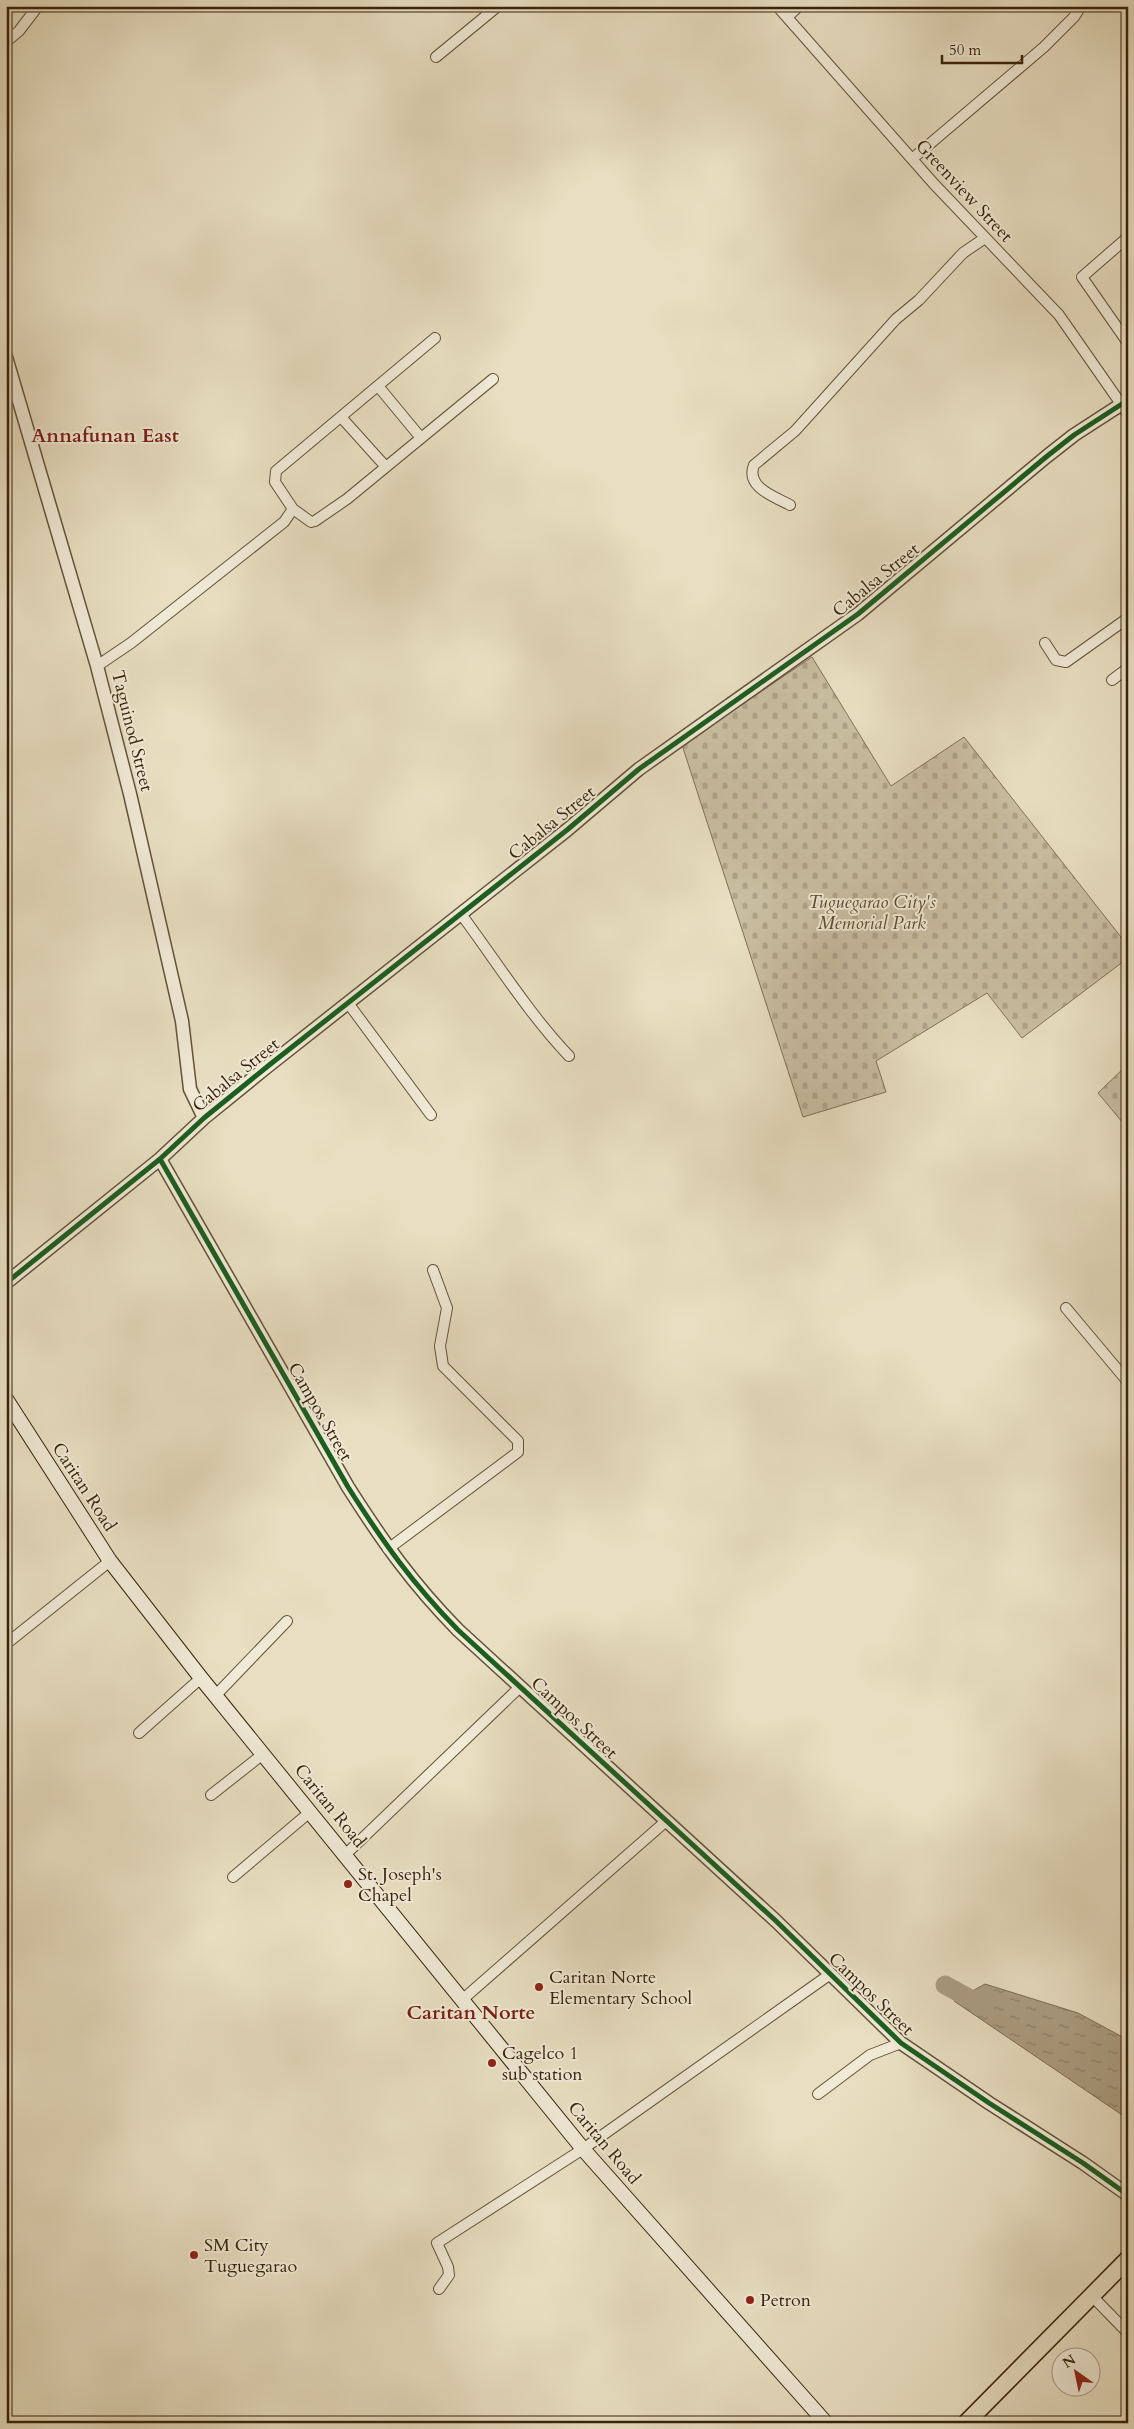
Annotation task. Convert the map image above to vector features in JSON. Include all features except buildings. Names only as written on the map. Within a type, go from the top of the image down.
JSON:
[{"type":"highway","points":[[966,2423],[1128,2259]]},
{"type":"main road","name":"Caritan Road","points":[[6,1399],[110,1561],[215,1696],[583,2149],[826,2423]]},
{"type":"street","points":[[6,42],[19,31],[38,6]]},
{"type":"street","points":[[436,57],[498,6]]},
{"type":"street","name":"Greenview Street","points":[[777,6],[912,159],[1070,328],[1125,406]]},
{"type":"street","points":[[787,17],[799,6]]},
{"type":"street","points":[[912,159],[1044,46],[1074,18],[1081,6]]},
{"type":"street","points":[[1128,237],[1082,277],[1128,344]]},
{"type":"street","points":[[790,505],[757,485],[752,478],[754,465],[795,431],[896,319],[919,300],[963,253],[984,238]]},
{"type":"street","points":[[435,338],[274,474],[275,482],[293,509],[314,522],[347,499],[493,379]]},
{"type":"street","name":"Taguinod Street","points":[[6,357],[97,666],[130,794],[182,1021],[190,1089],[204,1118]]},
{"type":"street","points":[[378,386],[420,438]]},
{"type":"street","name":"Cabalsa Street","points":[[6,1283],[160,1159],[204,1118],[567,830],[639,769],[858,614],[1046,457],[1125,406]]},
{"type":"street","points":[[341,417],[386,467]]},
{"type":"street","points":[[97,666],[131,643],[284,522],[293,509]]},
{"type":"street","points":[[1045,643],[1056,660],[1066,662],[1128,618]]},
{"type":"street","points":[[1112,680],[1128,668]]},
{"type":"street","points":[[460,914],[500,966],[534,1016],[569,1056]]},
{"type":"street","points":[[348,1003],[431,1115]]},
{"type":"street","name":"Campos Street","points":[[160,1159],[348,1488],[388,1549],[425,1596],[664,1822],[789,1934],[901,2043],[988,2103],[1083,2162],[1128,2194]]},
{"type":"street","points":[[388,1549],[518,1452],[518,1440],[443,1366],[440,1346],[447,1308],[433,1270]]},
{"type":"street","points":[[1066,1308],[1128,1382]]},
{"type":"street","points":[[6,1644],[110,1561]]},
{"type":"street","points":[[215,1696],[287,1622]]},
{"type":"street","points":[[139,1734],[201,1678]]},
{"type":"street","points":[[345,1856],[520,1687]]},
{"type":"street","points":[[211,1795],[263,1754]]},
{"type":"street","points":[[233,1877],[310,1812]]},
{"type":"street","points":[[462,2000],[664,1822]]},
{"type":"street","points":[[439,2289],[449,2275],[448,2267],[437,2243],[583,2149],[829,1975]]},
{"type":"street","points":[[818,2094],[870,2055],[901,2043]]},
{"type":"street","points":[[1092,2296],[1128,2333]]},
{"type":"green space","name":"Tuguegarao City's Memorial Park","points":[[812,657],[891,786],[964,737],[1128,946],[1128,958],[1022,1038],[987,993],[876,1061],[886,1092],[803,1117],[682,745]]},
{"type":"green space","points":[[1128,1064],[1128,1129],[1098,1093]]},
{"type":"water","points":[[985,1984],[1078,2013],[1128,2040],[1128,2119],[954,2001]]},
{"type":"waterway","points":[[945,1985],[985,2007]]},
{"type":"cycle path","points":[[6,1283],[160,1159],[204,1118],[268,1066],[567,830],[639,769],[858,614],[1046,457],[1074,435],[1128,400]]},
{"type":"cycle path","points":[[160,1159],[348,1487],[373,1526],[426,1596],[458,1630],[776,1921],[901,2043],[989,2103],[1083,2163],[1128,2195]]},
{"type":"place","name":"St. Joseph's Chapel","points":[[348,1884]]},
{"type":"place","name":"Caritan Norte Elementary School","points":[[539,1987]]},
{"type":"place","name":"Cagelco 1 sub station","points":[[492,2063]]},
{"type":"place","name":"SM City Tuguegarao","points":[[194,2255]]},
{"type":"place","name":"Petron","points":[[750,2300]]},
{"type":"district","name":"Annafunan East","points":[[105,435]]},
{"type":"district","name":"Caritan Norte","points":[[471,2012]]}]
